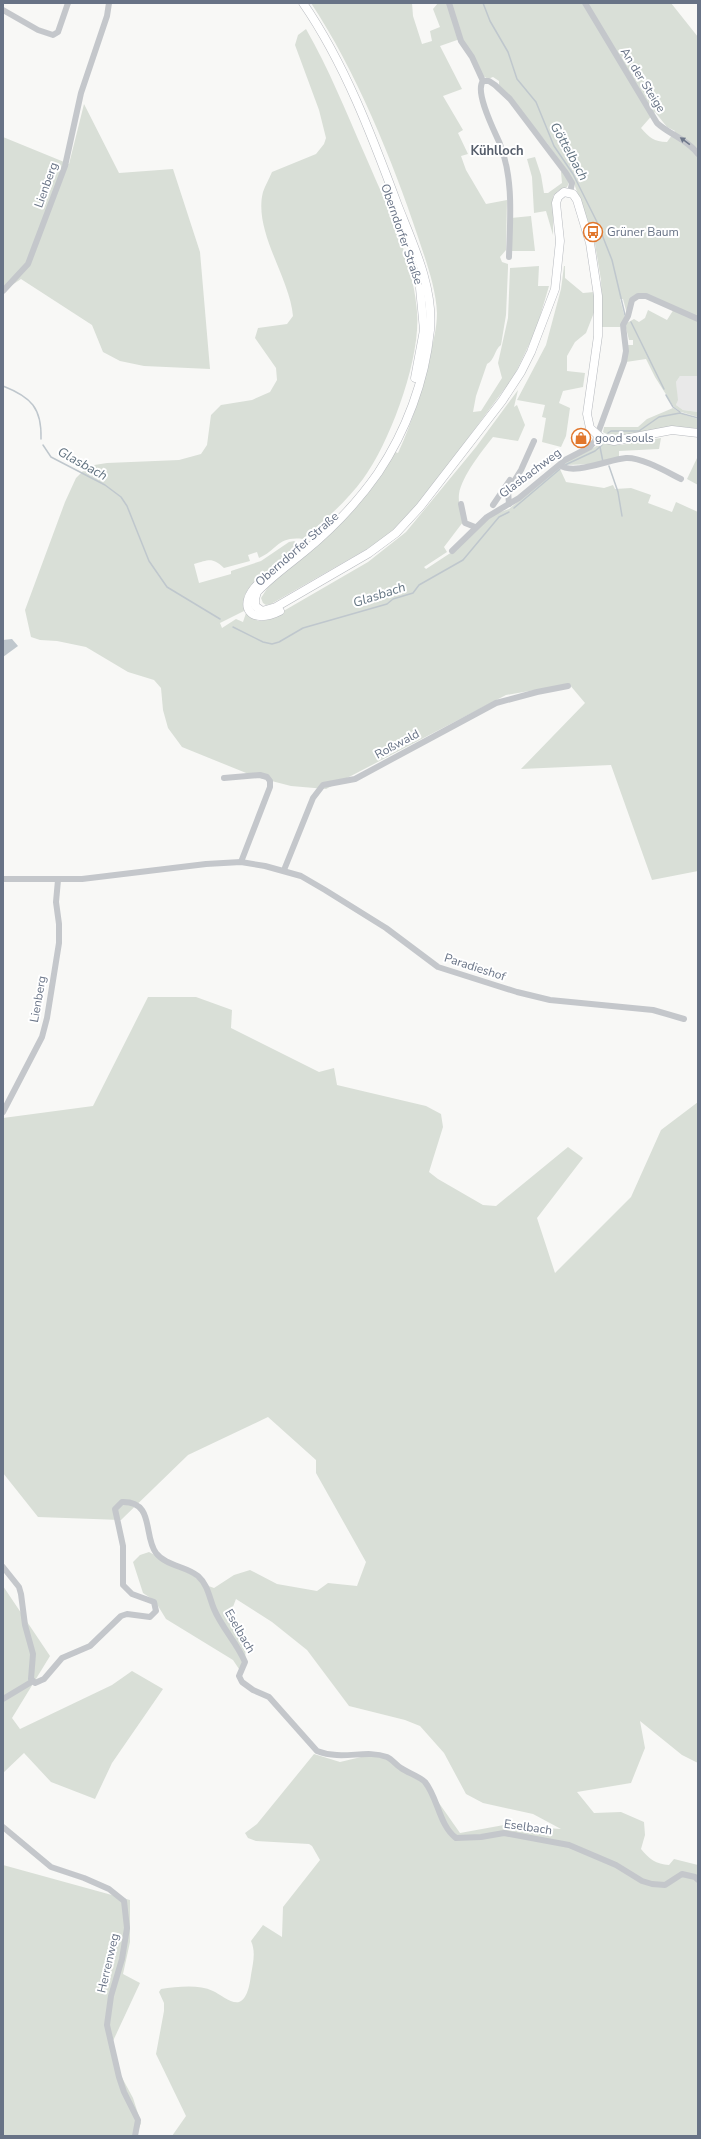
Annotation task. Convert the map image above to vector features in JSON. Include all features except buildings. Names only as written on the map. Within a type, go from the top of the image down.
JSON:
[{"type":"main road","name":"Oberndorfer Straße","points":[[297,3],[315,30],[336,68],[382,175],[415,266],[421,291],[424,330],[409,398],[402,419],[384,455],[361,488],[340,512],[307,544],[250,591],[247,600],[251,612],[256,616],[264,617],[279,612],[373,556],[399,536],[440,488],[517,386],[541,338],[550,314],[551,300]]},
{"type":"main road","name":"Oberndorfer Straße","points":[[303,3],[327,41],[340,66],[385,170],[420,265],[430,311],[430,330],[415,400],[408,419],[388,456],[364,492],[344,515],[319,539],[257,592],[255,606],[262,611],[276,608],[369,553],[405,524],[515,382],[533,346],[551,300],[557,275],[560,241],[556,200],[562,193],[570,193]]},
{"type":"main road","points":[[570,193],[577,200],[584,222],[597,278],[598,336],[587,414],[590,428],[597,436],[616,441],[662,432],[698,432]]},
{"type":"street","points":[[3,10],[38,30],[54,35],[58,32],[68,3]]},
{"type":"street","name":"Lienberg","points":[[3,291],[28,264],[65,166],[81,93],[109,11],[109,3]]},
{"type":"street","points":[[449,3],[461,41],[472,57],[483,81],[480,92],[501,148],[507,170],[510,195],[509,257]]},
{"type":"street","name":"An der Steige","points":[[585,3],[654,118],[668,132],[686,141],[698,154]]},
{"type":"street","points":[[483,81],[489,81],[510,99],[562,167],[572,183],[570,193]]},
{"type":"street","points":[[597,436],[624,362],[626,351],[623,325],[628,316],[632,300],[638,296],[646,296],[698,319]]},
{"type":"street","points":[[680,431],[698,437]]},
{"type":"street","name":"Glasbachweg","points":[[452,551],[487,516],[509,504],[570,456],[590,447],[597,436]]},
{"type":"street","points":[[509,504],[508,491],[519,474],[534,441]]},
{"type":"street","points":[[560,465],[566,468],[599,466],[629,458],[653,466],[681,479]]},
{"type":"street","points":[[493,505],[507,484],[516,474],[519,474]]},
{"type":"street","points":[[461,504],[465,523],[475,527]]},
{"type":"street","name":"Roßwald","points":[[284,870],[313,798],[323,785],[355,779],[496,703],[531,693],[568,686]]},
{"type":"street","points":[[224,778],[260,775],[266,777],[270,781],[270,787],[241,862]]},
{"type":"street","points":[[3,879],[82,879],[206,864],[241,862],[284,870]]},
{"type":"street","name":"Paradieshof","points":[[284,870],[301,876],[369,916],[438,967],[517,992],[550,1000],[653,1010],[684,1019]]},
{"type":"street","name":"Lienberg","points":[[3,1112],[42,1036],[47,1018],[59,943],[59,924],[56,902],[58,880]]},
{"type":"street","name":"Eselbach","points":[[33,1681],[38,1682],[44,1679],[62,1658],[90,1646],[121,1616],[127,1614],[150,1617],[156,1611],[154,1602],[132,1594],[123,1585],[123,1546],[115,1509],[119,1504],[128,1502],[139,1509],[146,1517],[150,1543],[157,1554],[167,1562],[195,1574],[206,1586],[217,1614],[245,1662],[239,1676],[242,1682],[253,1690],[269,1697],[317,1751],[327,1755],[348,1756],[367,1754],[388,1758],[399,1767],[425,1782],[448,1830],[456,1838],[481,1837],[504,1832],[569,1845],[616,1865],[642,1881],[652,1884],[665,1885],[682,1874],[695,1877],[698,1880]]},
{"type":"street","points":[[3,1567],[19,1587],[25,1625],[33,1654],[31,1676],[33,1681],[3,1699]]},
{"type":"street","name":"Herrenweg","points":[[3,1827],[51,1867],[84,1878],[109,1889],[124,1901],[127,1928],[122,1959],[111,1996],[108,2025],[121,2084],[138,2120],[135,2136]]},
{"type":"shaded area","points":[[311,3],[412,3],[413,16],[422,44],[432,41],[430,31],[440,27],[433,9],[438,3],[448,3],[460,39],[440,46],[462,89],[443,96],[463,130],[458,133],[468,154],[461,156],[466,170],[486,204],[507,200],[506,250],[500,257],[502,262],[508,264],[506,315],[501,345],[492,360],[487,364],[476,396],[473,412],[481,411],[502,378],[498,363],[508,318],[510,268],[539,266],[538,286],[549,286],[536,330],[514,376],[434,484],[408,516],[381,541],[271,604],[266,605],[263,603],[261,598],[268,587],[267,586],[312,549],[395,452],[398,453],[413,417],[420,393],[434,340],[437,319],[433,284],[408,208],[385,147],[358,86],[343,57]]},
{"type":"shaded area","points":[[451,3],[671,3],[698,37],[698,317],[638,295],[627,314],[623,299],[620,299],[625,318],[620,327],[602,327],[601,280],[594,238],[572,178],[547,143],[499,85],[499,81],[493,77],[488,79],[483,76],[462,38]],"holes":[[[655,112],[667,127],[675,131],[667,142],[652,138],[641,128]]]},
{"type":"shaded area","points":[[306,29],[344,107],[390,212],[404,252],[410,272],[417,312],[417,331],[414,353],[402,399],[383,444],[363,479],[349,496],[303,539],[288,540],[278,544],[259,558],[257,552],[248,555],[250,561],[224,568],[216,562],[210,560],[194,564],[199,583],[231,574],[231,571],[261,561],[289,542],[294,541],[301,545],[248,589],[244,597],[244,611],[220,623],[222,628],[236,619],[243,622],[246,613],[258,621],[268,620],[368,562],[406,532],[476,447],[518,390],[514,407],[517,405],[525,425],[518,441],[493,437],[483,449],[464,479],[459,494],[463,522],[444,547],[447,552],[424,567],[426,569],[458,548],[479,526],[494,514],[509,509],[559,467],[566,482],[604,488],[613,485],[615,489],[631,488],[651,495],[648,503],[672,512],[676,502],[698,512],[698,871],[652,880],[611,765],[521,769],[585,703],[569,684],[506,695],[326,789],[291,786],[256,777],[182,747],[168,728],[163,710],[161,688],[154,680],[128,672],[86,647],[57,641],[40,640],[31,637],[25,610],[65,502],[76,478],[88,466],[107,463],[179,460],[201,454],[207,445],[211,415],[221,405],[252,400],[270,392],[277,380],[276,368],[255,338],[258,328],[287,324],[293,316],[286,286],[267,238],[261,207],[263,192],[272,172],[316,154],[324,144],[326,138],[319,110],[295,45],[298,35]]},
{"type":"shaded area","points":[[84,104],[119,173],[173,169],[200,252],[210,369],[144,366],[120,361],[103,352],[92,325],[21,279],[3,291],[3,137],[69,164]]},
{"type":"shaded area","points":[[535,157],[541,175],[544,193],[548,193],[562,183],[561,172],[563,171],[569,183],[567,187],[558,191],[553,196],[553,235],[546,211],[534,213],[532,177],[527,159]]},
{"type":"shaded area","points":[[531,216],[535,251],[510,251],[511,218]]},
{"type":"shaded area","points":[[564,266],[565,278],[583,293],[594,292],[595,310],[586,333],[575,342],[567,356],[567,371],[585,373],[583,387],[563,391],[559,403],[570,408],[566,436],[561,447],[542,442],[546,418],[542,417],[545,405],[517,400],[546,345],[561,289]]},
{"type":"shaded area","points":[[674,309],[698,320],[698,376],[680,376],[676,382],[678,400],[676,405],[683,410],[698,412],[698,417],[681,412],[674,407],[655,377],[646,359],[626,362],[628,345],[633,345],[633,340],[629,340],[625,324],[634,319],[639,322],[645,318],[648,310],[667,320]]},
{"type":"shaded area","points":[[680,376],[698,376],[698,412],[683,410],[676,405],[676,382]]},
{"type":"shaded area","points":[[673,408],[685,415],[698,419],[698,429],[675,428],[619,435],[603,432],[604,427],[638,427],[647,419]]},
{"type":"shaded area","points":[[661,438],[659,449],[619,451],[619,458],[599,464],[563,465],[600,443],[620,445]]},
{"type":"shaded area","points":[[698,456],[698,485],[687,479]]},
{"type":"shaded area","points":[[12,639],[18,646],[3,657],[3,640]]},
{"type":"shaded area","points":[[148,997],[196,997],[232,1010],[231,1028],[319,1072],[334,1068],[337,1085],[426,1106],[441,1114],[443,1127],[429,1172],[438,1179],[483,1205],[496,1206],[568,1147],[583,1158],[537,1218],[555,1273],[631,1197],[661,1130],[698,1102],[698,1763],[682,1755],[640,1721],[645,1748],[631,1783],[577,1792],[594,1813],[621,1812],[644,1822],[645,1835],[641,1849],[653,1860],[669,1865],[674,1859],[698,1865],[698,2136],[172,2136],[186,2116],[156,2054],[164,2011],[164,2003],[159,1992],[161,1989],[201,1987],[213,1991],[233,2002],[239,2002],[245,1998],[249,1986],[254,1953],[251,1941],[263,1925],[282,1937],[283,1907],[320,1860],[312,1846],[309,1844],[256,1841],[248,1838],[245,1833],[257,1824],[314,1754],[340,1762],[378,1753],[427,1786],[460,1833],[504,1825],[561,1829],[533,1814],[483,1803],[466,1794],[444,1753],[420,1726],[405,1720],[349,1706],[307,1650],[272,1622],[236,1599],[231,1612],[242,1640],[246,1642],[245,1662],[239,1669],[233,1660],[166,1619],[155,1601],[143,1593],[133,1562],[140,1555],[149,1552],[194,1576],[203,1584],[214,1588],[234,1575],[250,1570],[277,1584],[317,1591],[328,1583],[357,1586],[366,1562],[316,1473],[316,1460],[268,1417],[188,1455],[121,1520],[38,1517],[3,1473],[3,1118],[93,1106]]},
{"type":"shaded area","points":[[3,1586],[50,1656],[12,1718],[20,1729],[112,1685],[132,1671],[163,1689],[112,1763],[95,1799],[51,1782],[24,1753],[3,1773]]},
{"type":"shaded area","points":[[3,1865],[130,1900],[130,1942],[123,1974],[140,1983],[113,2041],[120,2074],[133,2098],[141,2123],[136,2136],[3,2136]]},
{"type":"waterway","name":"Göttelbach","points":[[483,3],[490,21],[508,52],[517,79],[536,102],[554,146],[573,174],[597,222],[612,260],[625,315]]},
{"type":"waterway","name":"Göttelbach","points":[[631,322],[664,389]]},
{"type":"waterway","name":"Glasbach","points":[[3,386],[28,399],[33,405],[39,419],[41,439]]},
{"type":"waterway","name":"Göttelbach","points":[[666,395],[673,407],[680,412]]},
{"type":"waterway","name":"Glasbach","points":[[608,433],[611,431],[639,431],[659,417],[680,413],[698,418]]},
{"type":"waterway","name":"Glasbach","points":[[43,445],[51,457],[105,485],[121,497],[127,506],[149,561],[167,587],[220,619]]},
{"type":"waterway","name":"Glasbach","points":[[565,465],[595,451],[602,445]]},
{"type":"waterway","points":[[600,447],[603,462]]},
{"type":"waterway","points":[[609,466],[618,492],[622,516]]},
{"type":"waterway","name":"Glasbach","points":[[514,508],[560,469]]},
{"type":"waterway","name":"Glasbach","points":[[233,627],[263,642],[272,644],[279,642],[303,628],[387,604],[393,599],[413,593],[419,585],[463,560],[499,517],[509,512]]},
{"type":"place","name":"Grüner Baum","points":[[593,232]]},
{"type":"place","name":"good souls","points":[[581,438]]},
{"type":"district","name":"Kühlloch","points":[[497,150]]}]
